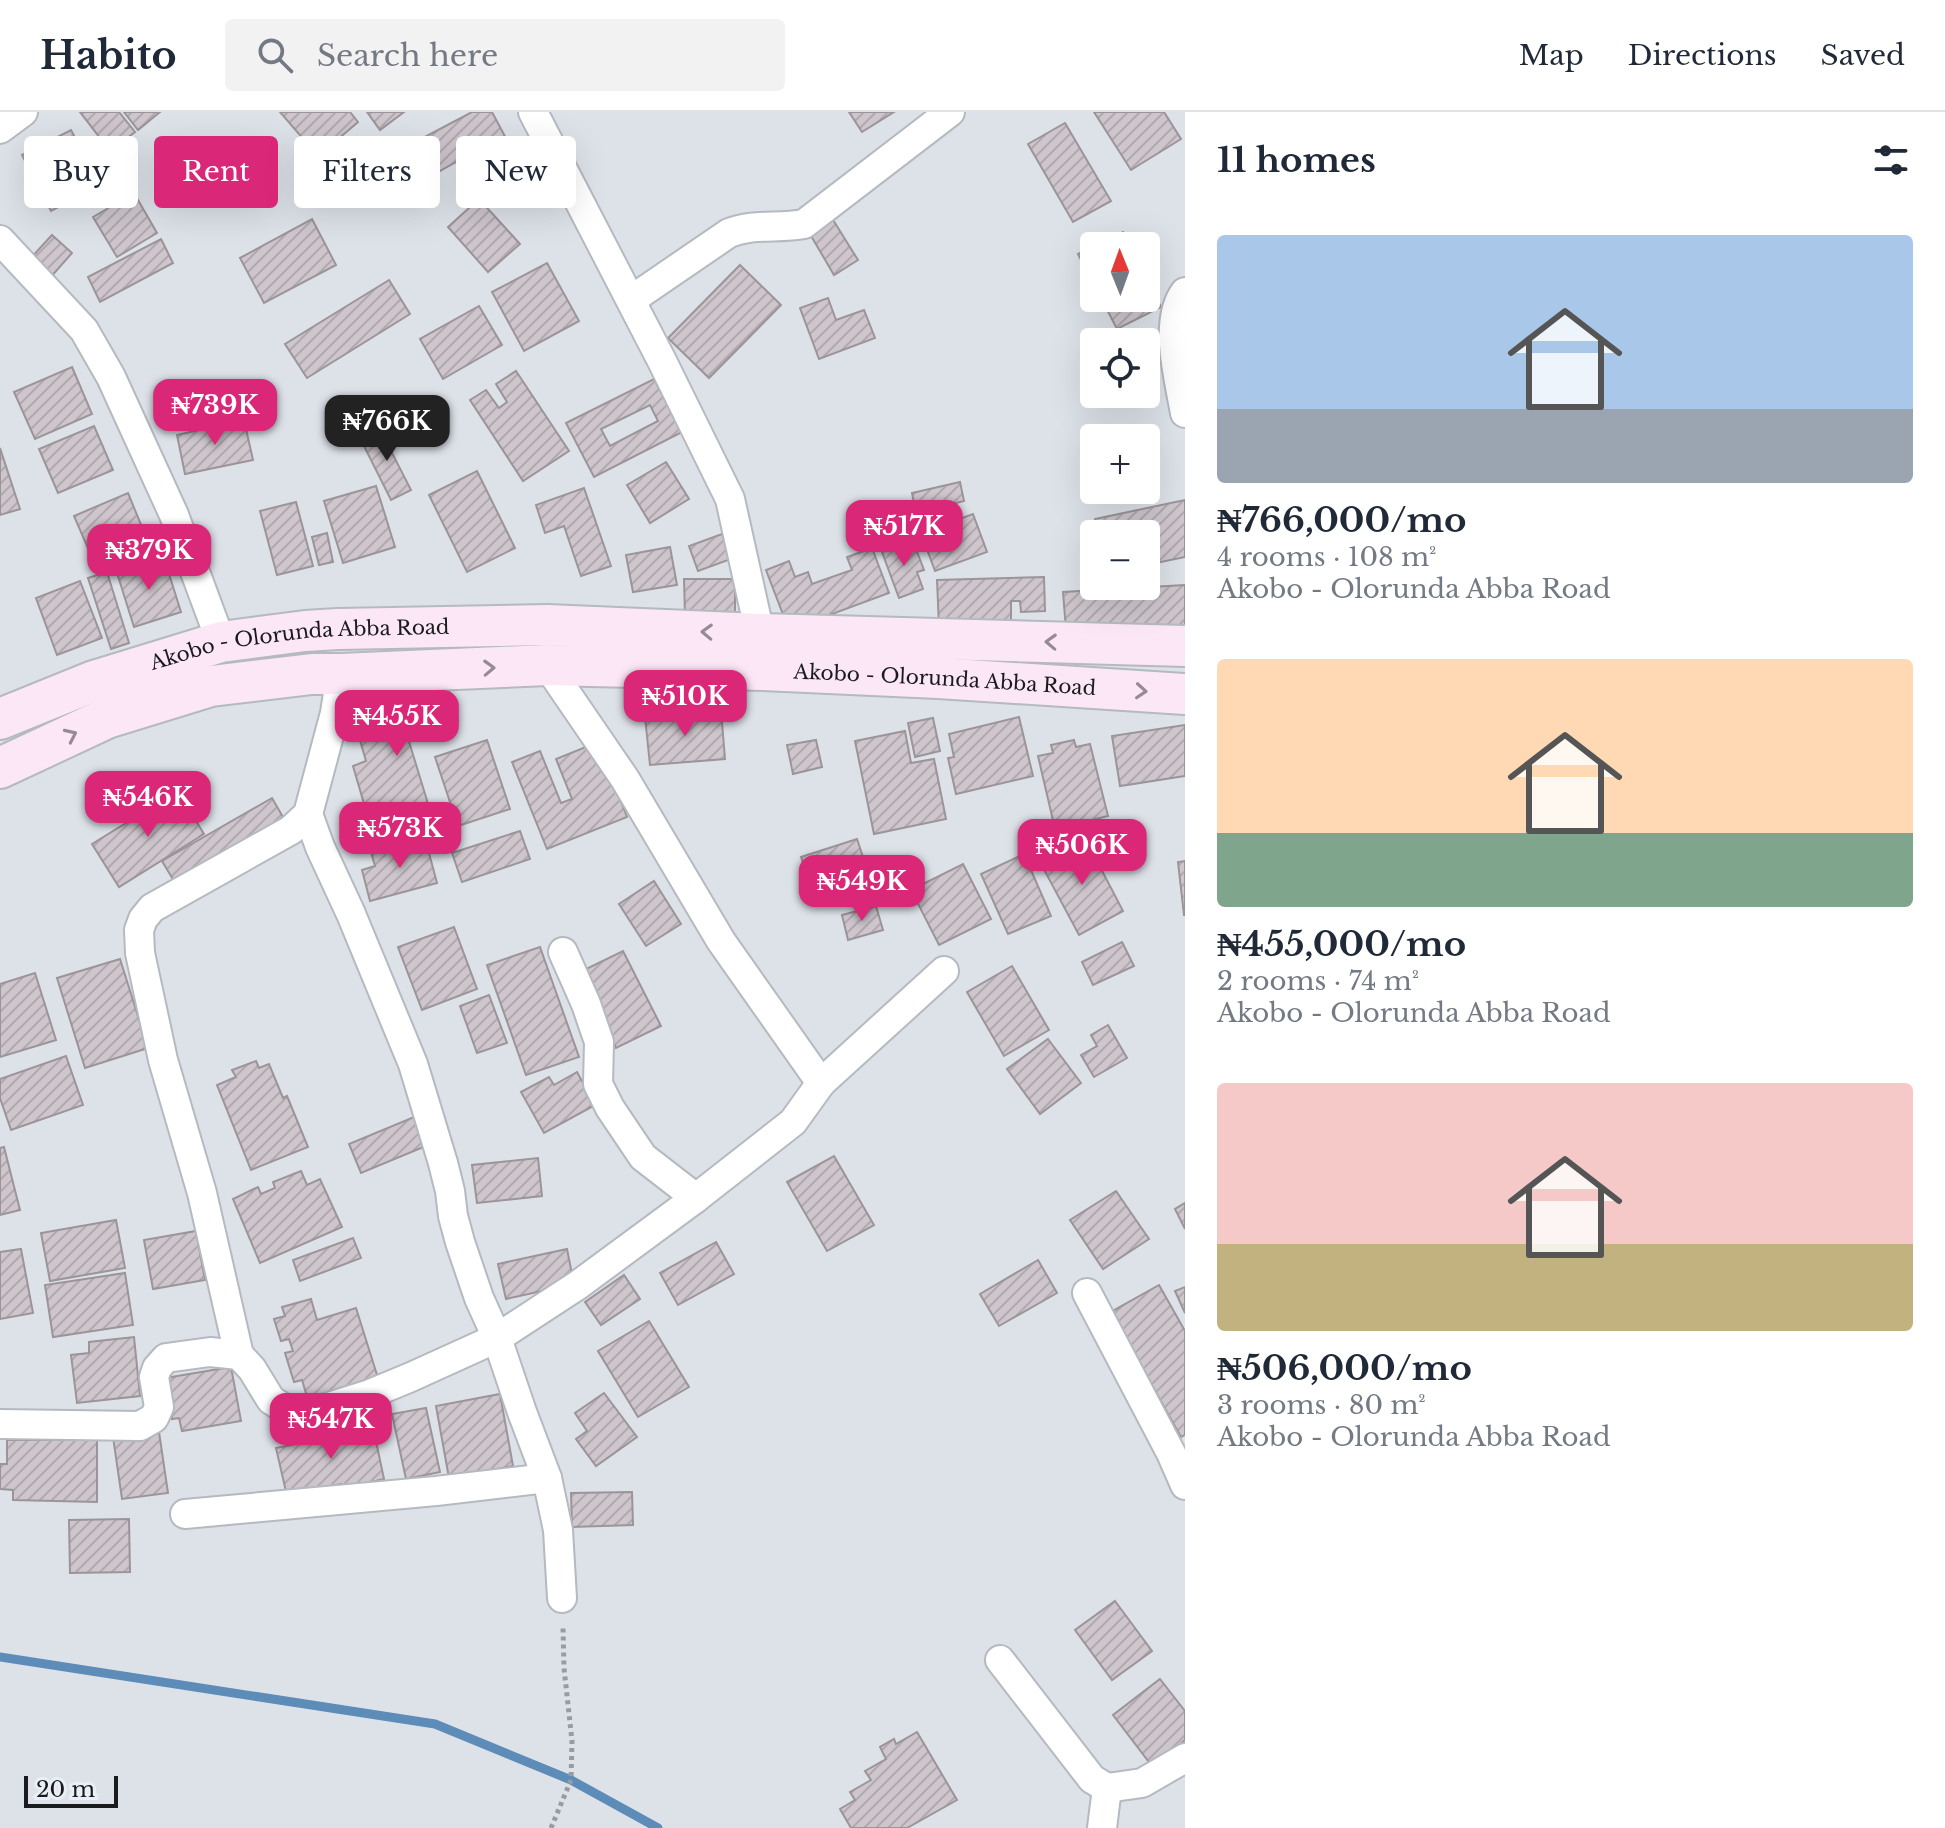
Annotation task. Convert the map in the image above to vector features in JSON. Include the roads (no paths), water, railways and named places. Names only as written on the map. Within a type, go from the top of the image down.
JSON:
[{"type":"main road","name":"Akobo - Olorunda Abba Road","points":[[0,719],[94,681],[221,642],[305,631],[547,625],[1185,646]]},
{"type":"main road","name":"Akobo - Olorunda Abba Road","points":[[0,768],[107,718],[211,686],[312,674],[547,665],[843,673],[1185,694]]},
{"type":"street","points":[[0,129],[23,112]]},
{"type":"street","points":[[533,112],[730,499],[760,634]]},
{"type":"street","points":[[631,300],[729,233],[745,227],[804,224],[950,112]]},
{"type":"street","points":[[0,240],[84,330],[111,377],[174,515],[221,642]]},
{"type":"street","points":[[1185,292],[1180,299],[1174,326],[1175,356],[1185,413]]},
{"type":"street","points":[[547,665],[625,779],[721,941],[821,1083]]},
{"type":"street","points":[[341,674],[335,713],[308,814],[291,830],[152,908],[139,930],[140,953],[163,1060],[202,1193],[239,1355],[252,1369],[271,1400],[290,1412],[306,1414],[397,1383],[497,1338],[578,1285],[793,1122],[821,1083],[944,971]]},
{"type":"street","points":[[308,814],[413,1064],[443,1163],[460,1242],[547,1478],[558,1530],[562,1598]]},
{"type":"street","points":[[563,952],[599,1042],[598,1084],[610,1108],[643,1157],[696,1198]]},
{"type":"street","points":[[1087,1293],[1185,1485]]},
{"type":"street","points":[[0,1424],[140,1426],[154,1418],[159,1407],[154,1377],[166,1358],[210,1352],[239,1355]]},
{"type":"street","points":[[185,1514],[547,1478]]},
{"type":"street","points":[[1000,1660],[1092,1779],[1107,1788],[1142,1783],[1185,1758]]},
{"type":"street","points":[[1102,1828],[1107,1788]]},
{"type":"waterway","points":[[0,1657],[435,1724],[571,1780],[658,1828]]}]
